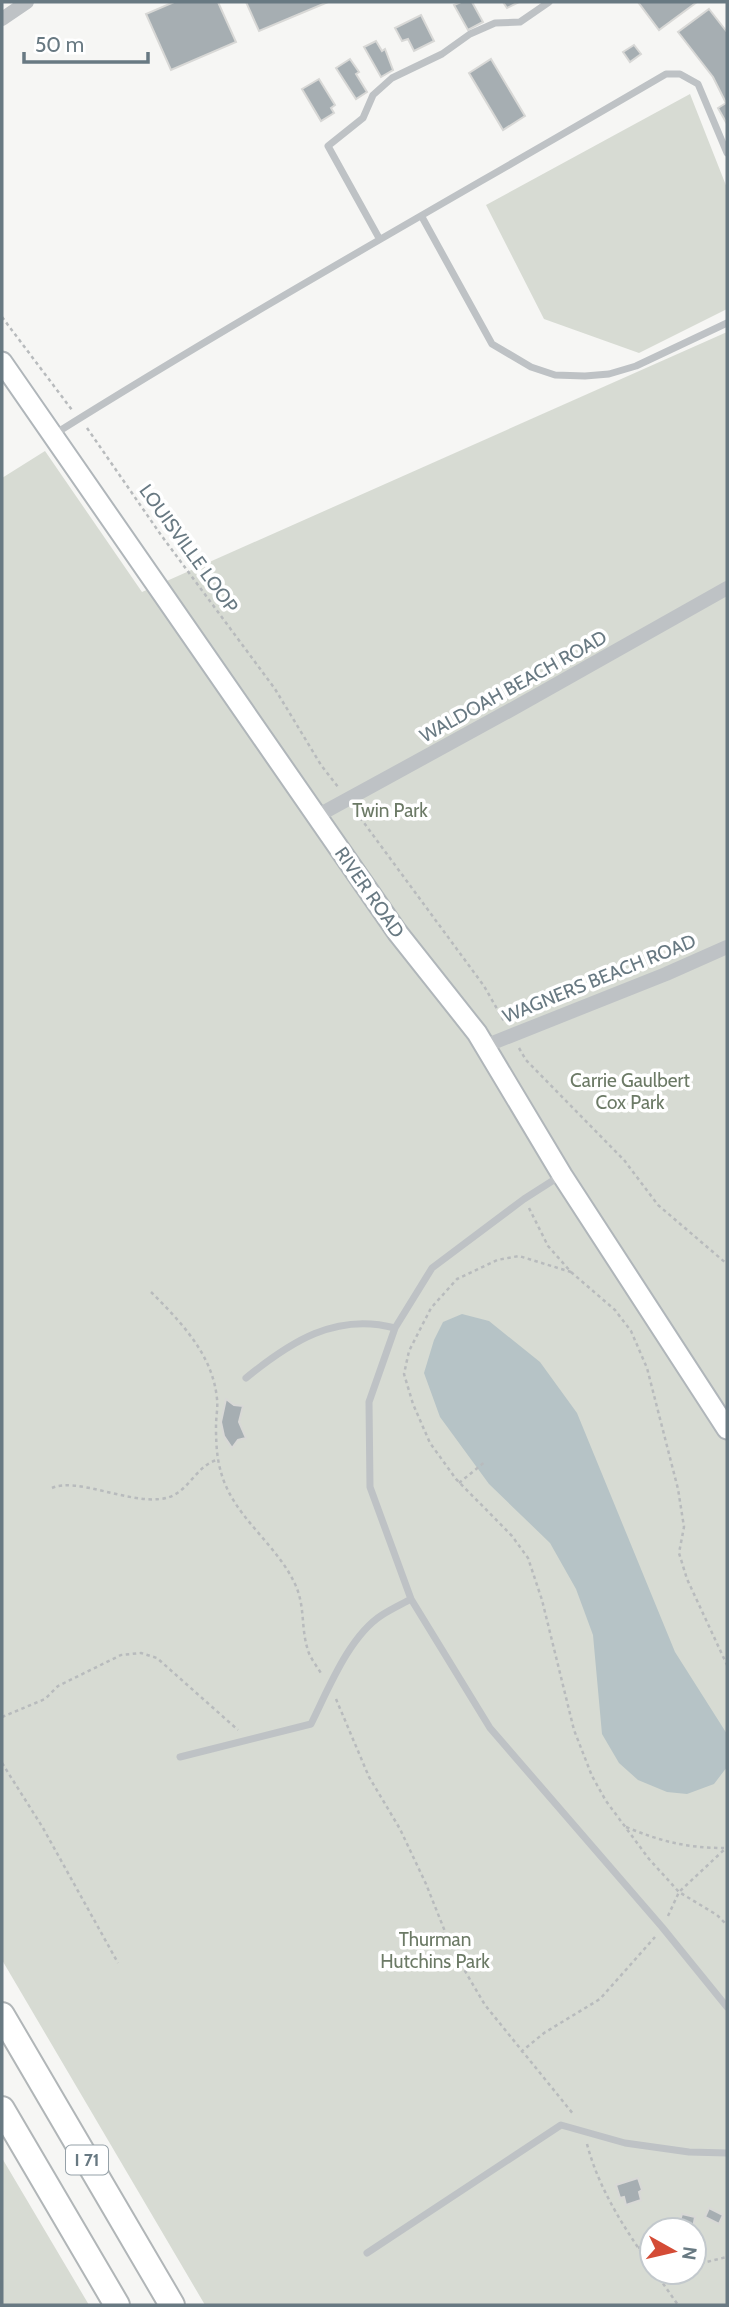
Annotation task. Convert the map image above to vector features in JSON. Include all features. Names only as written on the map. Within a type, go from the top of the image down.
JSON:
[{"type":"highway","name":"I 71","points":[[2,2015],[172,2305]]},
{"type":"highway","name":"I 71","points":[[2,2109],[117,2305]]},
{"type":"street","points":[[2,19],[27,2]]},
{"type":"street","name":"RIVER ROAD","points":[[2,362],[397,932],[477,1032],[562,1175],[727,1429]]},
{"type":"street","name":"WALDOAH BEACH ROAD","points":[[317,816],[727,588]]},
{"type":"street","name":"WAGNERS BEACH ROAD","points":[[485,1046],[727,947]]},
{"type":"lane","points":[[379,238],[328,146],[363,118],[373,95],[392,78],[442,54],[470,34],[495,23],[520,22],[549,2]]},
{"type":"lane","points":[[52,435],[379,238],[422,217],[666,74],[680,74],[698,84],[727,153]]},
{"type":"lane","points":[[422,217],[492,344],[531,367],[555,375],[609,374],[636,366],[727,323]]},
{"type":"lane","points":[[562,1175],[524,1199],[432,1268],[395,1328],[369,1402],[370,1487],[411,1599],[490,1728],[662,1927],[727,2007]]},
{"type":"lane","points":[[246,1378],[304,1337],[349,1322],[376,1323],[395,1328]]},
{"type":"lane","points":[[180,1756],[311,1724],[356,1641],[380,1616],[411,1599]]},
{"type":"lane","points":[[367,2253],[561,2125],[625,2143],[689,2152],[727,2153]]},
{"type":"path","name":"LOUISVILLE LOOP","points":[[2,317],[86,426],[161,535],[275,688],[321,765],[346,799]]},
{"type":"path","points":[[524,1199],[548,1246],[571,1272],[615,1310],[631,1331],[648,1368],[678,1489],[684,1527],[679,1553],[687,1580],[727,1665]]},
{"type":"path","points":[[571,1272],[519,1256],[497,1260],[457,1279],[431,1308],[409,1351],[404,1374],[413,1404],[430,1443],[459,1483],[512,1536],[528,1558],[542,1600],[574,1730],[592,1776],[624,1826],[679,1892],[717,1915],[727,1925]]},
{"type":"path","points":[[151,1292],[189,1333],[203,1355],[213,1378],[218,1400],[217,1460],[226,1486],[238,1506],[287,1569],[296,1586],[302,1604],[307,1651],[343,1712],[369,1777],[400,1829],[452,1949],[485,2005],[573,2114],[583,2131],[595,2174],[638,2248]]},
{"type":"path","points":[[52,1488],[71,1483],[118,1496],[161,1499],[173,1496],[190,1484],[210,1462],[217,1460]]},
{"type":"path","points":[[459,1483],[486,1461]]},
{"type":"path","points":[[2,1717],[45,1699],[58,1686],[121,1655],[141,1653],[157,1658],[249,1740]]},
{"type":"path","points":[[2,1763],[43,1828],[118,1963]]},
{"type":"path","points":[[624,1826],[658,1840],[693,1848],[727,1848]]},
{"type":"path","points":[[521,2052],[613,1986],[662,1927],[679,1892],[727,1848]]},
{"type":"path","points":[[708,2262],[727,2257]]},
{"type":"path","points":[[664,2286],[678,2305]]},
{"type":"green space","points":[[690,94],[727,188],[727,309],[639,353],[544,319],[486,205]]},
{"type":"green space","points":[[727,332],[727,2305],[205,2305],[2,1960],[2,478],[45,451],[142,592]]},
{"type":"green space","points":[[2,2158],[89,2305],[2,2305]]},
{"type":"shaded area","points":[[462,1314],[489,1321],[540,1362],[577,1413],[675,1652],[727,1734],[727,1767],[714,1784],[687,1794],[667,1792],[638,1780],[619,1763],[602,1734],[593,1635],[576,1589],[550,1543],[489,1484],[440,1417],[424,1373],[434,1340],[443,1322]]},
{"type":"building","points":[[174,2],[218,2],[236,42],[171,70],[146,14]]},
{"type":"building","points":[[246,2],[328,2],[259,31]]},
{"type":"building","points":[[472,2],[483,22],[468,30],[454,5]]},
{"type":"building","points":[[503,2],[519,2],[507,8]]},
{"type":"building","points":[[638,2],[697,2],[659,30]]},
{"type":"building","points":[[709,9],[727,32],[727,124],[718,108],[726,103],[713,77],[678,32]]},
{"type":"building","points":[[421,15],[434,41],[414,51],[408,39],[402,41],[395,28]]},
{"type":"building","points":[[376,41],[382,51],[385,49],[393,70],[381,77],[364,47]]},
{"type":"building","points":[[634,45],[641,54],[630,62],[623,52]]},
{"type":"building","points":[[350,59],[367,92],[356,99],[336,68]]},
{"type":"building","points":[[491,59],[525,116],[503,130],[469,73]]},
{"type":"building","points":[[319,79],[335,105],[331,108],[334,113],[321,121],[302,89]]},
{"type":"building","points":[[226,1399],[234,1405],[243,1406],[239,1422],[246,1438],[238,1440],[232,1448],[224,1436],[221,1422]]},
{"type":"building","points":[[638,2178],[642,2190],[639,2192],[641,2200],[626,2205],[624,2197],[620,2198],[616,2185]]},
{"type":"building","points":[[709,2208],[723,2215],[719,2224],[705,2216]]},
{"type":"park label","name":"Twin Park","points":[[390,810]]},
{"type":"park label","name":"Carrie Gaulbert Cox Park","points":[[630,1091]]},
{"type":"park label","name":"Thurman Hutchins Park","points":[[435,1950]]}]
